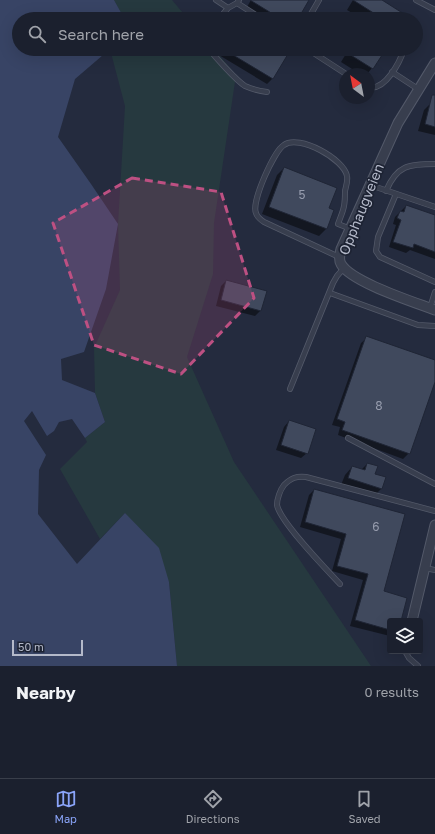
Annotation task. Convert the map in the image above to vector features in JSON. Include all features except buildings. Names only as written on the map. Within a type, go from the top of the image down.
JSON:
[{"type":"street","name":"Opphaugveien","points":[[432,309],[361,281],[344,268],[339,257],[398,123],[435,63]]},
{"type":"street","points":[[413,618],[435,524]]},
{"type":"lane","points":[[216,0],[228,8]]},
{"type":"lane","points":[[312,12],[319,0]]},
{"type":"lane","points":[[416,0],[435,10]]},
{"type":"lane","points":[[225,12],[238,1],[253,12]]},
{"type":"lane","points":[[215,56],[244,85],[256,91],[266,92]]},
{"type":"lane","points":[[318,56],[339,69]]},
{"type":"lane","points":[[375,88],[386,81],[402,56]]},
{"type":"lane","points":[[392,72],[418,89]]},
{"type":"lane","points":[[339,257],[264,222],[256,213],[255,208],[257,199],[273,159],[284,144],[297,141],[324,152],[343,169],[346,173],[347,182],[344,205],[338,224],[351,229]]},
{"type":"lane","points":[[386,191],[394,174],[407,167],[418,164],[435,164]]},
{"type":"lane","points":[[370,185],[435,207]]},
{"type":"lane","points":[[396,194],[378,237],[376,251],[380,257],[435,282]]},
{"type":"lane","points":[[290,389],[337,276],[344,268]]},
{"type":"lane","points":[[432,309],[435,292]]},
{"type":"lane","points":[[330,293],[418,325],[435,326]]},
{"type":"lane","points":[[348,438],[435,484]]},
{"type":"lane","points":[[340,584],[290,528],[281,515],[277,505],[279,493],[283,486],[291,479],[298,476],[306,476],[435,511]]},
{"type":"lane","points":[[425,568],[435,570]]},
{"type":"lane","points":[[407,654],[418,666]]},
{"type":"highlighted area","points":[[132,178],[221,192],[254,298],[181,374],[94,345],[53,223]]},
{"type":"shaded area","points":[[114,0],[172,0],[182,12],[120,12]]},
{"type":"shaded area","points":[[112,56],[220,56],[236,75],[214,223],[213,274],[187,357],[234,462],[371,666],[177,666],[169,582],[125,513],[100,539],[60,469],[87,442],[85,438],[105,422],[95,393],[94,348],[120,290],[118,224],[125,106]]},
{"type":"water","points":[[0,0],[114,0],[121,12],[12,12],[12,56],[102,56],[75,79],[58,137],[118,224],[106,289],[84,352],[61,359],[62,380],[95,393],[105,422],[85,438],[72,419],[59,422],[54,431],[47,436],[32,411],[24,421],[46,455],[39,470],[38,514],[77,564],[125,513],[159,548],[169,582],[177,666],[0,666]]}]
